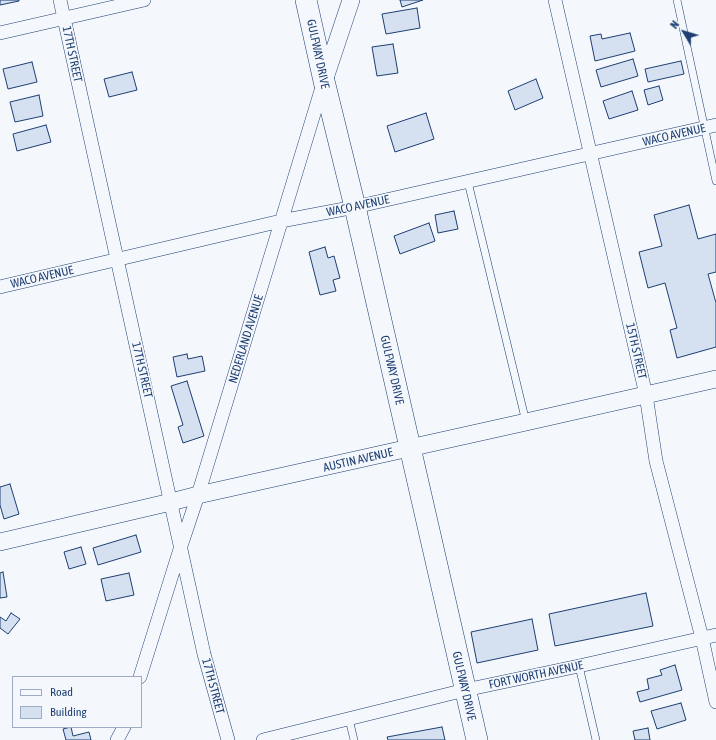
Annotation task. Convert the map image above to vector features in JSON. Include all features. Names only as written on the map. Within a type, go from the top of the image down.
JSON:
[{"type":"main road","name":"GULFWAY DRIVE","points":[[306,0],[477,740]]},
{"type":"street","name":"17TH STREET","points":[[60,0],[172,502],[204,654],[228,740]]},
{"type":"street","points":[[0,32],[144,0]]},
{"type":"street","name":"NEDERLAND AVENUE","points":[[140,676],[198,495],[324,81],[351,0]]},
{"type":"street","name":"15TH STREET","points":[[556,0],[646,395],[656,460],[702,638],[716,702]]},
{"type":"street","name":"WACO AVENUE","points":[[0,287],[281,221],[355,207],[710,127]]},
{"type":"street","name":"AUSTIN AVENUE","points":[[0,542],[198,495],[716,379]]},
{"type":"street","name":"FORT WORTH AVENUE","points":[[263,740],[466,690],[716,635]]},
{"type":"street","points":[[117,740],[123,728]]},
{"type":"lane","points":[[677,0],[710,127],[716,181]]},
{"type":"lane","points":[[468,182],[526,422]]},
{"type":"lane","points":[[579,666],[596,740]]},
{"type":"lane","points":[[349,719],[354,740]]},
{"type":"building","points":[[0,0],[19,0],[19,1],[0,5]]},
{"type":"building","points":[[400,0],[423,0],[402,7]]},
{"type":"building","points":[[417,8],[420,28],[386,34],[382,14]]},
{"type":"building","points":[[630,33],[635,51],[595,61],[590,36],[601,34],[602,39]]},
{"type":"building","points":[[393,44],[398,73],[377,76],[372,47]]},
{"type":"building","points":[[633,59],[638,76],[601,87],[596,70]]},
{"type":"building","points":[[681,61],[684,74],[648,82],[645,69]]},
{"type":"building","points":[[32,62],[37,82],[8,89],[3,69]]},
{"type":"building","points":[[132,72],[137,90],[109,97],[104,79]]},
{"type":"building","points":[[536,79],[543,98],[515,110],[508,91]]},
{"type":"building","points":[[659,86],[663,100],[648,105],[644,90]]},
{"type":"building","points":[[632,91],[638,110],[609,119],[603,101]]},
{"type":"building","points":[[39,95],[43,116],[15,122],[10,102]]},
{"type":"building","points":[[426,113],[434,139],[395,152],[387,126]]},
{"type":"building","points":[[46,125],[51,142],[17,151],[13,134]]},
{"type":"building","points":[[689,205],[698,239],[716,234],[716,272],[708,274],[716,303],[716,347],[677,358],[670,330],[677,328],[665,283],[648,288],[639,252],[662,246],[654,215]]},
{"type":"building","points":[[454,211],[458,229],[438,233],[435,215]]},
{"type":"building","points":[[429,223],[435,241],[400,254],[394,236]]},
{"type":"building","points":[[325,247],[328,258],[334,256],[340,278],[333,280],[336,291],[320,295],[309,252]]},
{"type":"building","points":[[187,354],[188,359],[202,356],[205,371],[177,377],[173,357]]},
{"type":"building","points":[[187,381],[204,436],[183,443],[178,427],[183,425],[171,386]]},
{"type":"building","points":[[10,484],[19,514],[4,519],[0,505],[0,487]]},
{"type":"building","points":[[136,535],[141,552],[98,565],[93,548]]},
{"type":"building","points":[[81,547],[86,564],[69,569],[64,552]]},
{"type":"building","points":[[3,572],[7,597],[0,598],[0,573]]},
{"type":"building","points":[[129,573],[134,595],[106,601],[101,579]]},
{"type":"building","points":[[646,593],[653,626],[555,646],[549,614]]},
{"type":"building","points":[[11,613],[20,619],[8,634],[0,628],[0,617],[6,621]]},
{"type":"building","points":[[532,619],[538,650],[477,663],[471,632]]},
{"type":"building","points":[[675,665],[682,690],[640,702],[637,692],[649,689],[647,679],[662,675],[660,670]]},
{"type":"building","points":[[681,703],[686,720],[657,729],[651,711]]},
{"type":"building","points":[[442,727],[445,740],[388,740],[387,737]]},
{"type":"building","points":[[71,728],[73,736],[89,732],[91,740],[66,740],[63,729]]},
{"type":"building","points":[[648,728],[650,740],[635,740],[633,731]]}]
